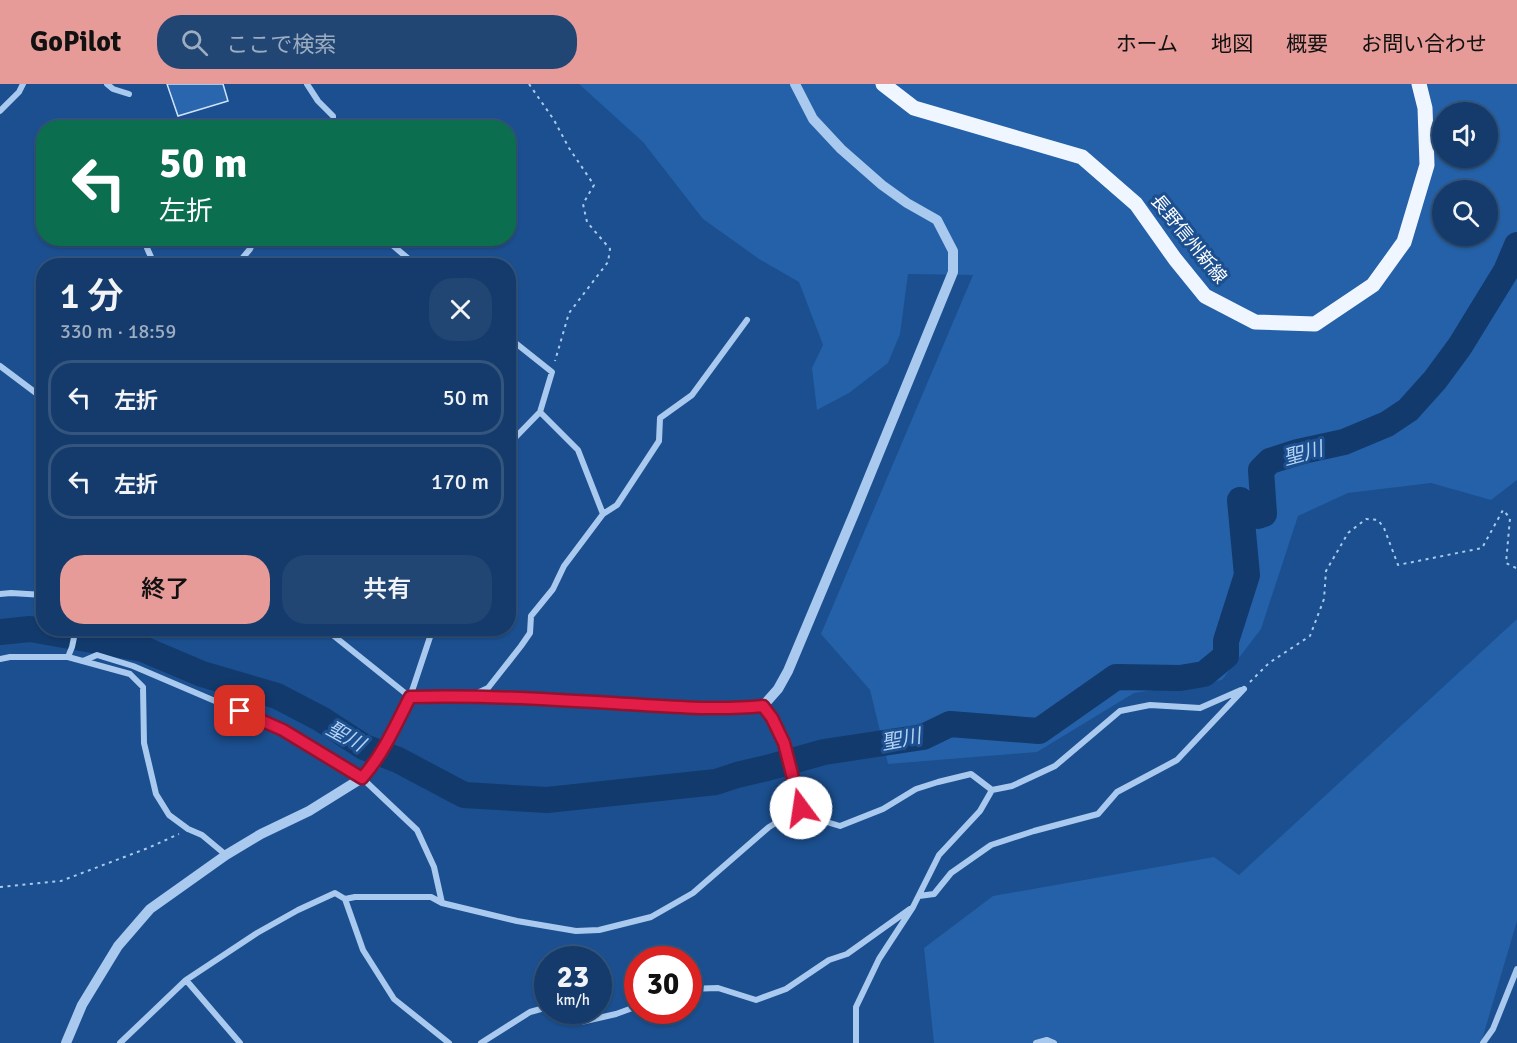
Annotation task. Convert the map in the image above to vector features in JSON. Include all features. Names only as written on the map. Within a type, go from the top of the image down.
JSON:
[{"type":"main road","name":"長野信州新線","points":[[883,84],[914,108],[1082,157],[1136,204],[1175,259],[1205,296],[1255,322],[1315,324],[1373,285],[1404,242],[1427,165],[1425,108],[1419,84]]},
{"type":"street","points":[[0,111],[19,92],[23,84]]},
{"type":"street","points":[[107,84],[112,89],[129,94]]},
{"type":"street","points":[[307,84],[318,101],[333,116],[333,120]]},
{"type":"street","points":[[334,636],[410,697],[471,696],[735,709],[763,706],[788,671],[952,272],[953,251],[937,220],[882,185],[841,149],[813,118],[795,84]]},
{"type":"street","points":[[393,246],[408,258]]},
{"type":"street","points":[[471,696],[488,688],[530,633],[531,616],[553,589],[564,566],[603,514],[617,505],[659,441],[660,418],[692,395],[747,320]]},
{"type":"street","points":[[516,344],[552,372],[540,412],[516,437]]},
{"type":"street","points":[[0,366],[36,392]]},
{"type":"street","points":[[540,412],[579,450],[603,514]]},
{"type":"street","points":[[0,594],[36,595]]},
{"type":"street","points":[[68,657],[74,636]]},
{"type":"street","points":[[66,1043],[82,1005],[118,946],[150,909],[226,855],[261,834],[309,811],[362,778],[371,768],[388,742],[410,697],[430,636]]},
{"type":"street","points":[[83,661],[97,655],[133,666],[283,730],[362,778],[417,830],[434,867],[442,903]]},
{"type":"street","points":[[0,660],[10,657],[68,657],[129,674],[143,687],[144,743],[156,794],[170,814],[188,829],[202,835],[226,855]]},
{"type":"street","points":[[763,706],[772,718],[784,743],[794,782],[801,798],[801,808],[810,817],[840,826],[883,809],[916,789],[971,774],[992,790],[1012,786],[1055,766],[1120,711],[1150,705],[1200,708],[1244,688]]},
{"type":"street","points":[[919,896],[934,894],[951,873],[991,845],[1098,814],[1117,792],[1177,760],[1244,688]]},
{"type":"street","points":[[856,1043],[856,1007],[879,959],[913,907],[939,855],[980,811],[992,790]]},
{"type":"street","points":[[345,899],[431,897],[442,903],[517,921],[576,931],[599,930],[651,917],[693,893],[769,827],[801,808]]},
{"type":"street","points":[[124,1042],[186,980],[257,933],[335,893],[345,899],[363,950],[393,999],[449,1043]]},
{"type":"street","points":[[702,989],[718,988],[756,999],[776,992],[829,960],[847,954],[913,907]]},
{"type":"street","points":[[1483,1043],[1493,1029],[1517,969]]},
{"type":"street","points":[[186,980],[240,1043]]},
{"type":"street","points":[[481,1043],[534,1011]]},
{"type":"street","points":[[1036,1043],[1047,1040],[1054,1043]]},
{"type":"path","points":[[529,84],[594,185],[583,204],[587,222],[610,249],[608,262],[568,312],[552,372]]},
{"type":"path","points":[[1244,688],[1269,663],[1310,636],[1324,599],[1326,571],[1348,533],[1366,519],[1378,520],[1384,528],[1398,565],[1482,548],[1503,510],[1510,518],[1506,563],[1516,568],[1517,566]]},
{"type":"path","points":[[0,887],[61,881],[148,848],[188,829]]},
{"type":"shaded area","points":[[579,84],[1517,84],[1517,480],[1491,500],[1431,483],[1348,493],[1298,516],[1261,629],[1222,680],[1134,693],[1037,752],[888,764],[870,690],[821,634],[973,275],[908,274],[900,334],[888,363],[849,393],[817,410],[812,368],[823,345],[799,282],[759,259],[703,219],[643,142]]},
{"type":"shaded area","points":[[1517,619],[1517,921],[1481,1043],[934,1043],[924,948],[993,896],[1214,857],[1239,875]]},
{"type":"building","points":[[167,84],[223,84],[228,101],[178,116]]},
{"type":"waterway","name":"聖川","points":[[70,636],[143,649],[202,674],[277,696],[321,719],[364,747],[398,760],[464,795],[547,800],[716,782],[824,752],[923,737],[950,724],[1039,731],[1116,677],[1180,678],[1204,674],[1226,656],[1226,641],[1247,575],[1240,500],[1258,516],[1264,514],[1261,470],[1270,461],[1344,442],[1387,424],[1408,410],[1435,380],[1460,346],[1506,271],[1517,245]]},
{"type":"waterway","name":"聖川","points":[[0,632],[36,630]]},
{"type":"route","points":[[240,711],[283,730],[362,778],[388,742],[410,697],[471,696],[735,709],[763,706],[772,718],[784,743],[794,782],[801,798],[801,808]]}]
